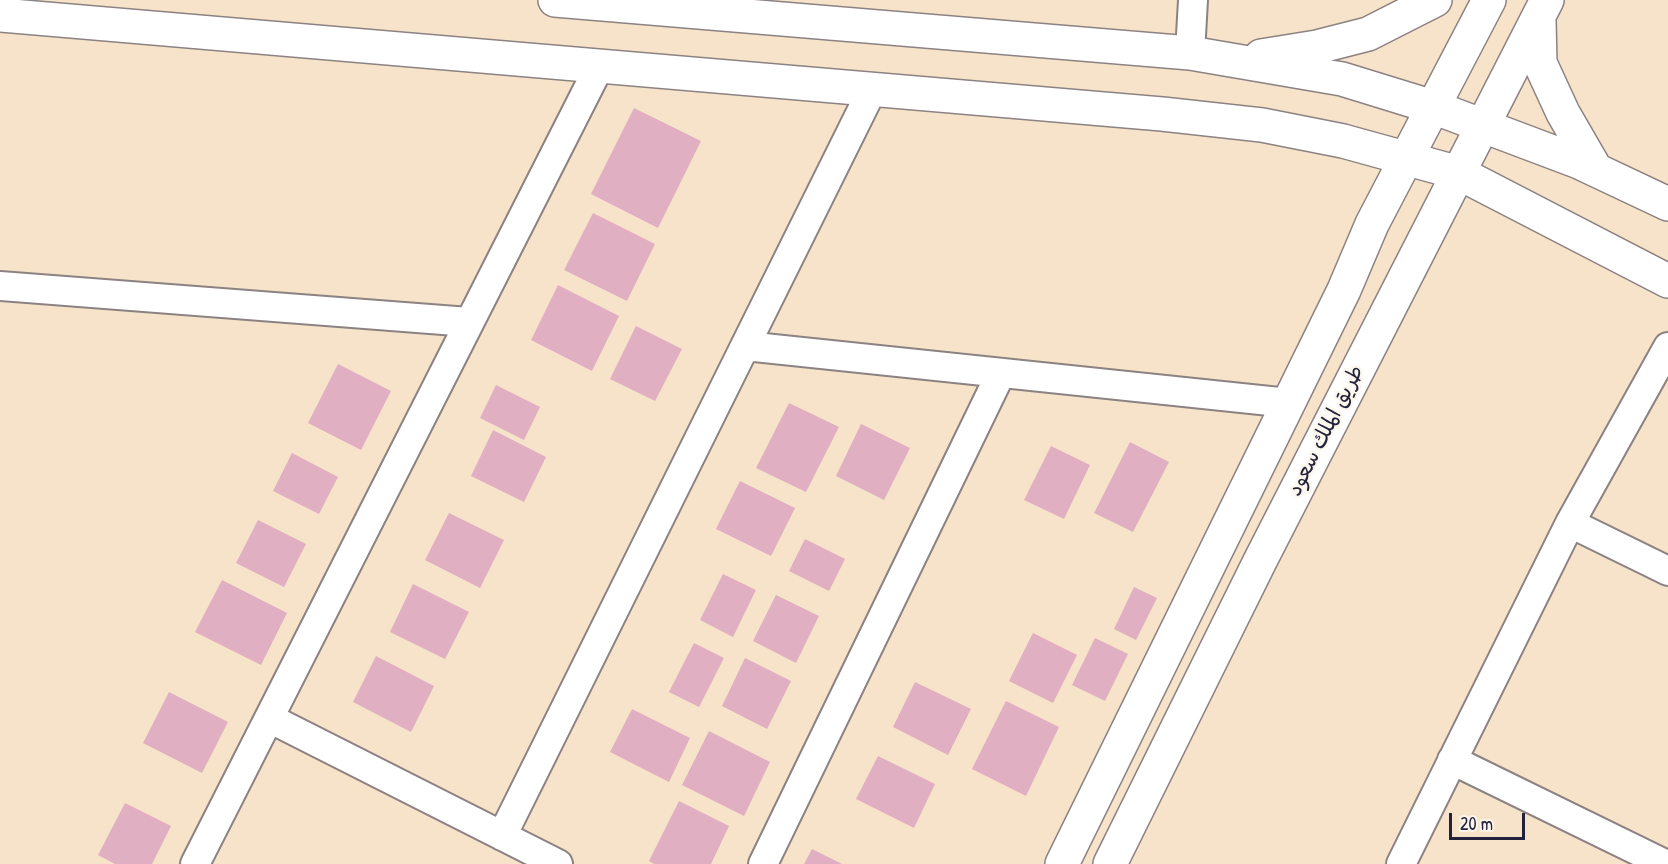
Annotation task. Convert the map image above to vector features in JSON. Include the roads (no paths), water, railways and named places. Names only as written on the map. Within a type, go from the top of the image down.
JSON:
[{"type":"street","points":[[555,0],[1190,53],[1342,79],[1433,107],[1579,162],[1668,204]]},
{"type":"street","points":[[1190,53],[1193,0]]},
{"type":"street","points":[[1233,61],[1317,47],[1368,34],[1435,0]]},
{"type":"street","points":[[1062,864],[1344,290],[1371,224],[1489,0]]},
{"type":"street","points":[[1543,9],[1540,63],[1563,113],[1596,170]]},
{"type":"street","name":"طريق الملك سعود","points":[[1110,864],[1254,571],[1543,9]]},
{"type":"street","points":[[0,15],[1262,125],[1343,141],[1459,173],[1668,280]]},
{"type":"street","points":[[195,864],[599,67]]},
{"type":"street","points":[[502,836],[872,90]]},
{"type":"street","points":[[0,286],[469,322]]},
{"type":"street","points":[[745,346],[1289,403]]},
{"type":"street","points":[[1401,864],[1570,523],[1668,347]]},
{"type":"street","points":[[763,864],[1001,373]]},
{"type":"street","points":[[1570,523],[1668,571]]},
{"type":"street","points":[[269,718],[558,864]]},
{"type":"street","points":[[1452,760],[1665,864]]}]
